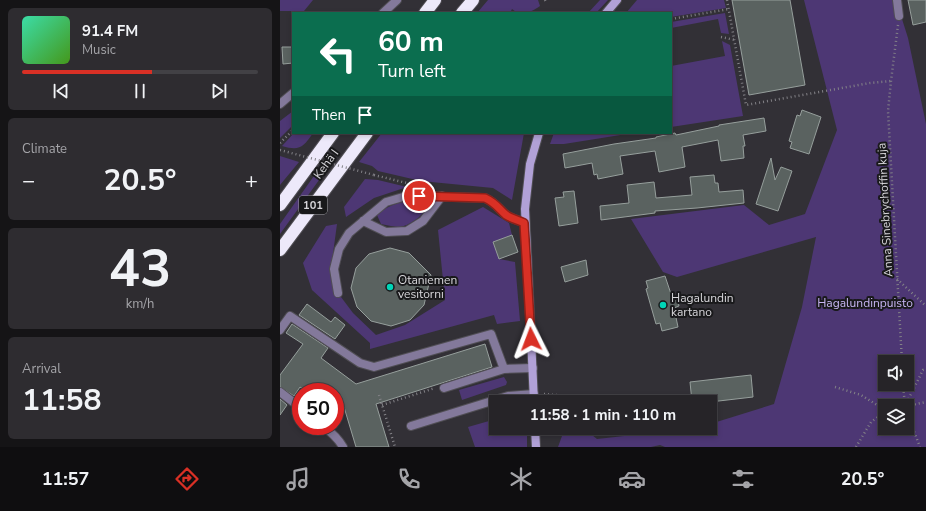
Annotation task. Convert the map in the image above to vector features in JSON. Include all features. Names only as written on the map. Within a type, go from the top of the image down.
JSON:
[{"type":"highway","points":[[426,12],[436,0]]},
{"type":"highway","points":[[463,12],[473,0]]},
{"type":"highway","name":"Kehä I","points":[[280,205],[332,134]]},
{"type":"highway","name":"Kehä I","points":[[280,250],[366,134]]},
{"type":"main road","points":[[607,12],[617,0]]},
{"type":"main road","points":[[534,395],[524,223],[526,187],[535,142],[539,134]]},
{"type":"main road","points":[[535,435],[536,447]]},
{"type":"street","points":[[384,12],[397,0]]},
{"type":"street","points":[[897,0],[899,16]]},
{"type":"street","points":[[280,96],[291,95]]},
{"type":"street","points":[[280,104],[291,95]]},
{"type":"street","points":[[338,293],[334,269],[339,249],[349,232],[386,202],[403,197],[419,196],[485,198],[494,203],[511,218],[524,223]]},
{"type":"street","points":[[363,221],[386,232],[407,231],[423,221],[442,196]]},
{"type":"street","points":[[280,330],[290,316],[360,363],[374,367],[491,334],[504,369]]},
{"type":"street","points":[[440,388],[504,369],[533,368]]},
{"type":"street","points":[[280,392],[292,401]]},
{"type":"street","points":[[411,426],[489,402]]},
{"type":"street","points":[[333,435],[343,447]]},
{"type":"path","points":[[727,0],[746,105],[870,83],[891,81]]},
{"type":"path","points":[[672,19],[729,9]]},
{"type":"path","name":"Anna Sinebrychoffin kuja","points":[[899,16],[888,111],[902,355]]},
{"type":"path","points":[[731,23],[736,22]]},
{"type":"path","points":[[721,37],[734,40]]},
{"type":"path","points":[[280,143],[292,131]]},
{"type":"path","points":[[280,150],[420,186]]},
{"type":"path","points":[[897,279],[926,306]]},
{"type":"path","points":[[909,399],[923,370],[926,369]]},
{"type":"path","points":[[545,386],[545,394],[556,395]]},
{"type":"path","points":[[835,387],[861,395],[878,406]]},
{"type":"path","points":[[382,405],[440,388]]},
{"type":"path","points":[[379,395],[395,447]]},
{"type":"path","points":[[914,404],[926,402]]},
{"type":"path","points":[[856,447],[871,422],[878,416]]},
{"type":"path","points":[[914,431],[920,447]]},
{"type":"green space","points":[[280,0],[313,0],[304,11],[280,11]]},
{"type":"green space","points":[[488,0],[538,0],[540,6],[530,12],[518,12],[512,9],[510,12],[478,12]]},
{"type":"green space","points":[[600,0],[608,0],[597,12],[589,12]]},
{"type":"green space","points":[[637,0],[724,0],[726,8],[672,17],[672,12],[627,12]]},
{"type":"green space","name":"Hagalundinpuisto","points":[[804,0],[896,0],[908,38],[926,124],[926,447],[665,447],[660,445],[651,447],[558,447],[563,435],[592,435],[597,439],[633,435],[717,435],[717,422],[774,404],[802,307],[816,237],[677,277],[663,272],[631,219],[744,205],[769,225],[805,214],[837,130]]},
{"type":"green space","points":[[725,13],[729,34],[721,33],[718,19],[672,28],[672,22]]},
{"type":"green space","points":[[722,41],[730,45],[743,116],[672,127],[672,66],[725,56]]},
{"type":"green space","points":[[292,112],[292,126],[280,138],[280,121]]},
{"type":"green space","points":[[293,134],[312,134],[300,147],[293,148],[282,146]]},
{"type":"green space","points":[[381,134],[524,134],[512,200],[493,188],[421,181],[378,171],[372,166],[359,162]]},
{"type":"green space","points":[[554,134],[627,134],[564,144],[550,144]]},
{"type":"green space","points":[[280,156],[299,162],[280,185]]},
{"type":"green space","points":[[321,166],[327,169],[280,234],[280,224]]},
{"type":"green space","points":[[365,179],[378,180],[407,187],[374,198],[346,217],[344,207]]},
{"type":"green space","points":[[422,198],[428,202],[427,206],[422,214],[414,221],[400,227],[381,224],[377,215],[382,211],[398,203]]},
{"type":"green space","points":[[483,207],[509,223],[512,235],[493,242],[499,259],[515,262],[520,321],[497,324],[494,315],[370,349],[370,343],[312,290],[303,263],[326,226],[337,224],[332,261],[332,285],[353,313],[376,335],[405,325],[445,300],[438,230]]},
{"type":"green space","points":[[504,377],[507,382],[506,385],[462,400],[459,390]]},
{"type":"green space","points":[[489,421],[489,435],[527,435],[527,447],[475,447],[468,427]]},
{"type":"building","points":[[732,0],[790,0],[805,85],[749,95]]},
{"type":"building","points":[[908,0],[926,0],[926,22],[913,25]]},
{"type":"building","points":[[282,47],[292,47],[292,63],[283,64]]},
{"type":"building","points":[[802,110],[821,117],[809,154],[790,148],[792,142],[789,141],[797,115],[800,116]]},
{"type":"building","points":[[764,118],[766,131],[743,135],[745,146],[743,146],[744,158],[721,161],[718,140],[682,147],[685,167],[659,172],[655,151],[620,156],[623,174],[598,179],[597,174],[594,175],[592,163],[565,168],[563,154],[614,144],[656,138],[675,133],[676,135],[719,125]]},
{"type":"building","points":[[771,158],[775,180],[781,167],[792,171],[778,211],[756,204]]},
{"type":"building","points":[[714,175],[715,183],[718,183],[719,192],[743,190],[744,203],[655,211],[655,213],[601,220],[600,206],[629,203],[627,185],[654,182],[656,198],[692,195],[690,177]]},
{"type":"building","points":[[574,191],[578,223],[559,226],[555,198],[564,197],[563,192]]},
{"type":"building","points":[[512,235],[518,252],[499,259],[493,242]]},
{"type":"building","name":"Otaniemen vesitorni","points":[[390,248],[409,253],[431,275],[424,305],[410,320],[391,326],[371,321],[357,307],[351,288],[356,268],[369,254]]},
{"type":"building","points":[[586,260],[588,275],[565,282],[561,267]]},
{"type":"building","name":"Hagalundin kartano","points":[[665,276],[672,297],[677,296],[679,306],[674,308],[678,327],[662,331],[660,323],[656,324],[646,289],[648,288],[646,281]]},
{"type":"building","points":[[307,304],[331,322],[335,317],[345,325],[335,339],[299,315]]},
{"type":"building","points":[[292,324],[328,348],[321,358],[356,384],[485,344],[492,367],[376,404],[389,447],[356,447],[344,407],[344,383],[292,383],[292,395],[280,387],[280,375],[303,344],[286,333]]},
{"type":"building","points":[[751,375],[753,397],[717,401],[717,395],[691,395],[690,382]]},
{"type":"building","points":[[280,399],[287,405],[280,415]]},
{"type":"place","name":"Otaniemen vesitorni","points":[[390,287]]},
{"type":"place","name":"Hagalundin kartano","points":[[663,305]]},
{"type":"route","points":[[419,196],[485,198],[494,203],[511,218],[524,223],[531,339]]}]
